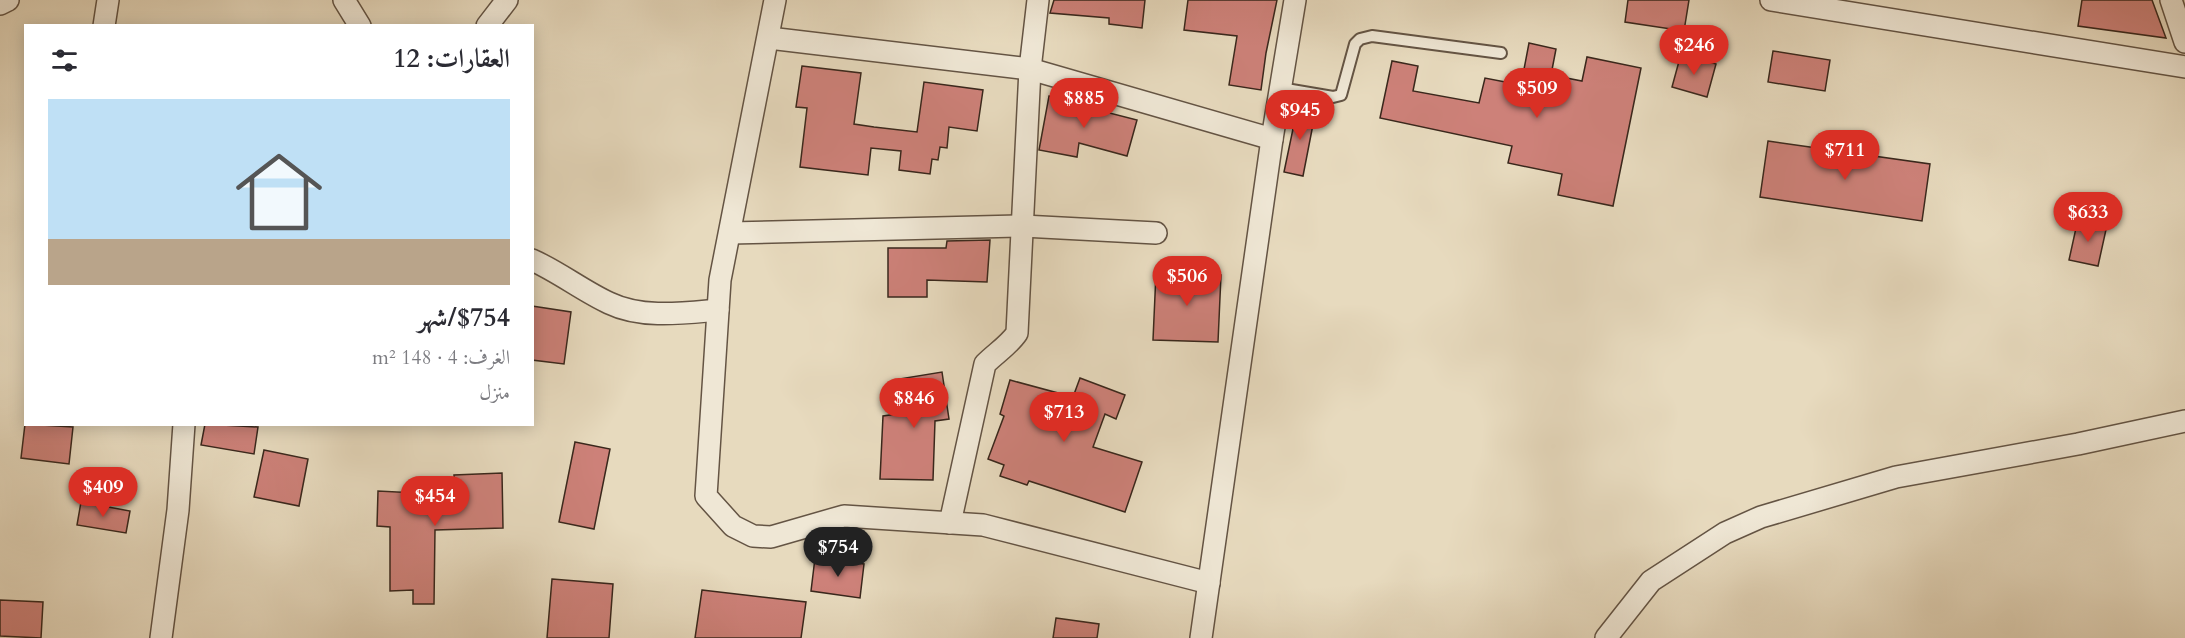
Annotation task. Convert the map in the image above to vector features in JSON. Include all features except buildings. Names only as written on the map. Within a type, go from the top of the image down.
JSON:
[{"type":"street","points":[[0,4],[8,0]]},
{"type":"street","points":[[104,24],[108,0]]},
{"type":"street","points":[[344,0],[359,24]]},
{"type":"street","points":[[489,24],[507,0]]},
{"type":"street","points":[[776,0],[720,280],[706,496],[734,526],[753,536],[771,537],[844,516],[983,525],[1209,583]]},
{"type":"street","points":[[950,523],[985,364],[1011,342],[1017,333],[1030,69],[1038,0]]},
{"type":"street","points":[[1201,638],[1272,139],[1295,0]]},
{"type":"street","points":[[1771,0],[2185,67]]},
{"type":"street","points":[[2171,0],[2185,42]]},
{"type":"street","points":[[769,38],[1030,69],[1272,139]]},
{"type":"street","points":[[730,233],[1023,226],[1156,233]]},
{"type":"street","points":[[534,261],[608,303],[624,308],[654,313],[718,310]]},
{"type":"street","points":[[1606,638],[1651,581],[1725,533],[1761,517],[1896,477],[2078,444],[2185,421]]},
{"type":"street","points":[[161,638],[178,510],[184,426]]},
{"type":"lane","points":[[1280,88],[1333,96],[1341,95],[1355,44],[1360,39],[1372,36],[1501,53]]}]
